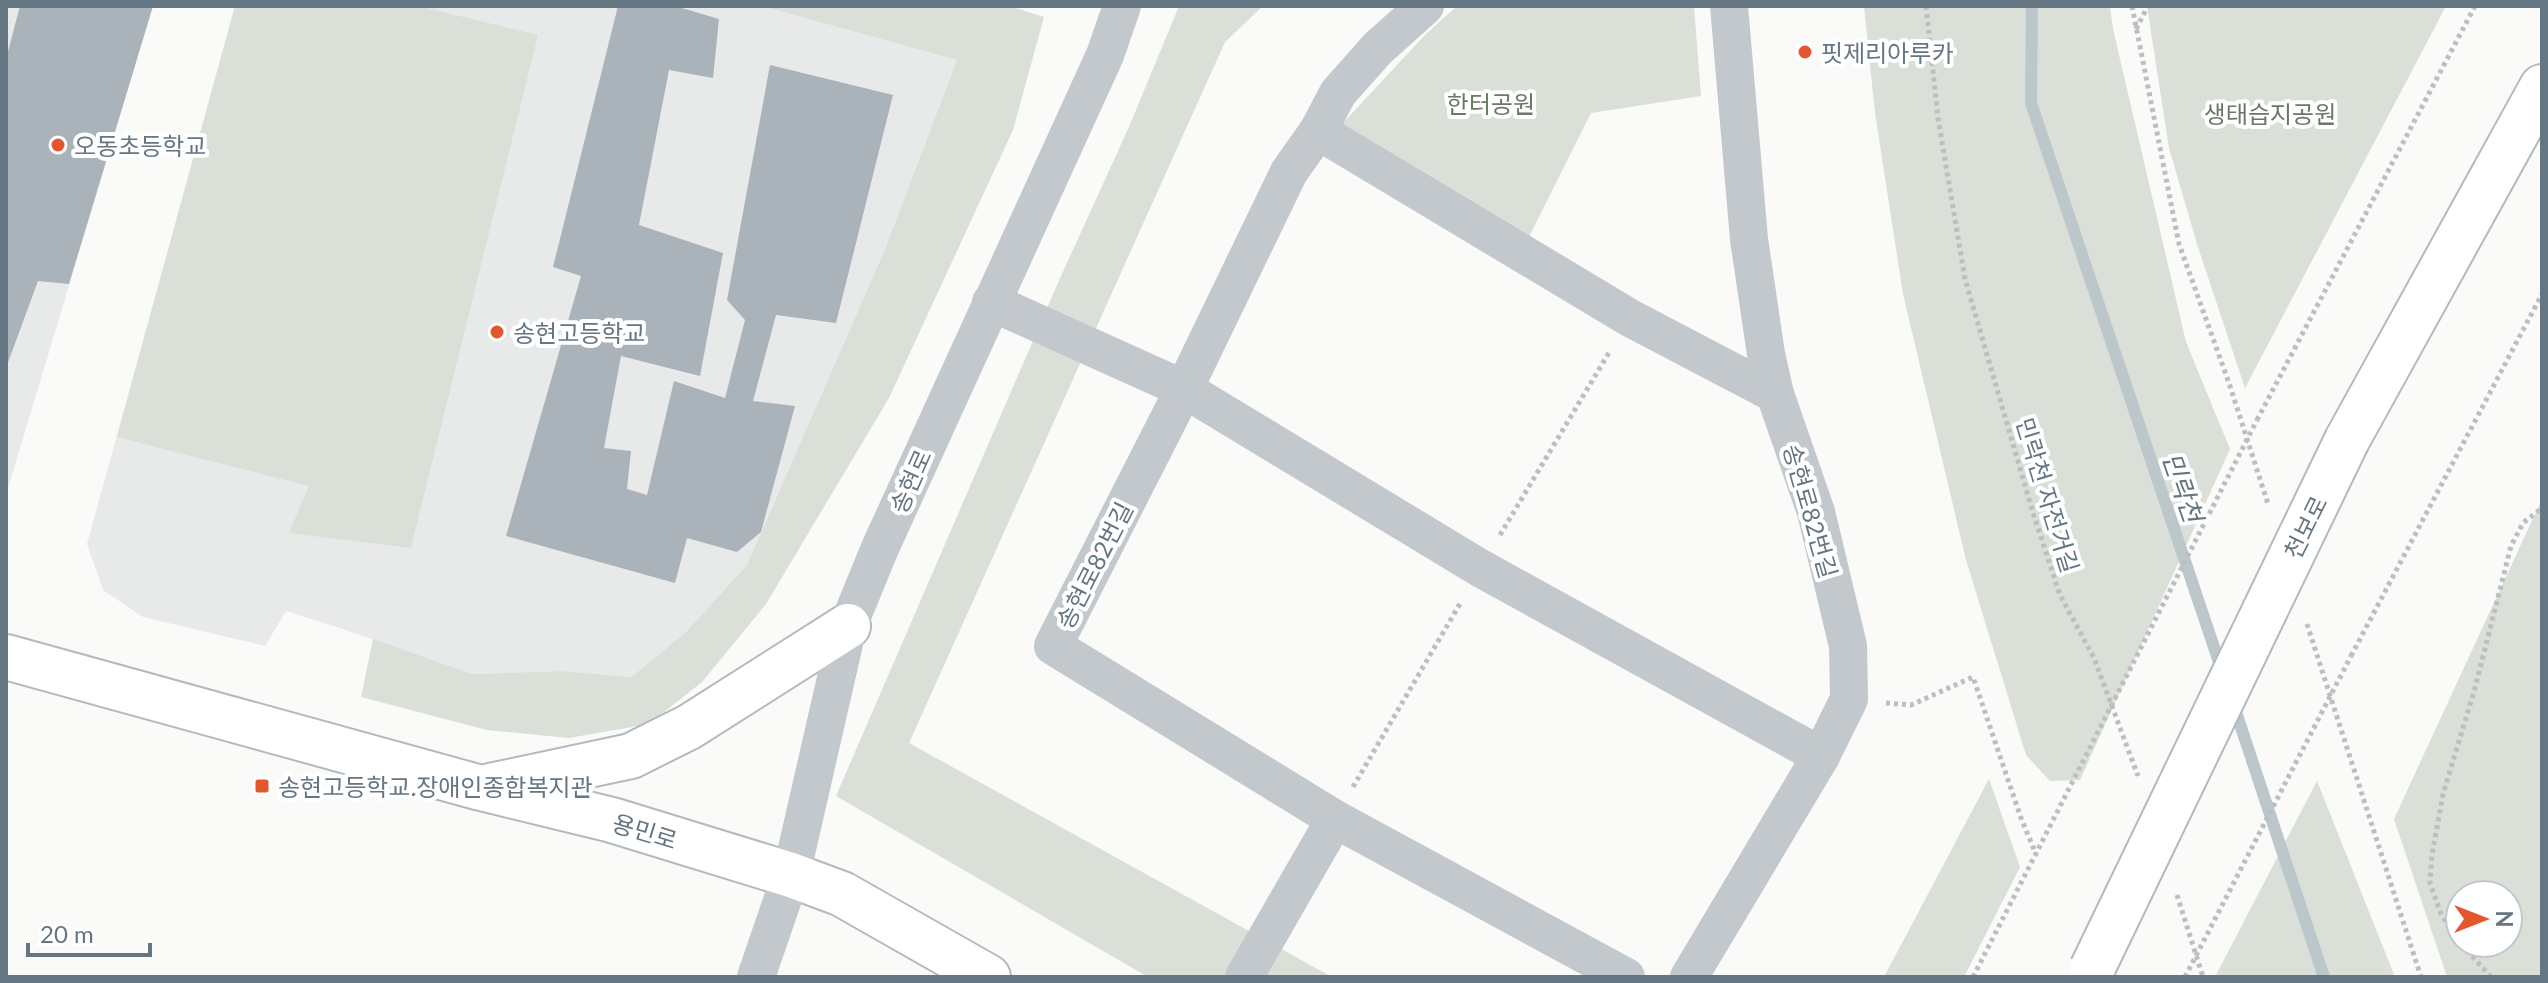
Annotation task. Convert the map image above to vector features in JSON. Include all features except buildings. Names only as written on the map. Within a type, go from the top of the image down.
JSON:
[{"type":"main road","name":"천보로","points":[[2090,973],[2347,440],[2542,87]]},
{"type":"main road","points":[[481,788],[631,756],[689,727],[848,626]]},
{"type":"main road","name":"용민로","points":[[6,657],[481,788],[612,820],[791,875],[842,894],[988,977]]},
{"type":"street","name":"송현로","points":[[756,977],[791,875],[848,626],[880,548],[1105,55],[1122,6]]},
{"type":"street","name":"송현로82번길","points":[[1425,6],[1378,48],[1338,93],[1318,131],[1289,172],[1184,389],[1053,646],[1335,819],[1626,977]]},
{"type":"street","name":"송현로82번길","points":[[1689,977],[1821,756],[1849,699],[1848,646],[1816,512],[1775,394],[1766,354],[1749,239],[1729,6]]},
{"type":"street","points":[[1318,131],[1630,318],[1775,394]]},
{"type":"street","points":[[991,302],[1184,389],[1480,568],[1821,756]]},
{"type":"street","points":[[1244,977],[1335,819]]},
{"type":"path","name":"민락천 자전거길","points":[[1926,6],[1938,118],[1965,279],[2060,595],[2094,658],[2140,783]]},
{"type":"path","points":[[2132,6],[2179,244],[2229,383],[2268,505]]},
{"type":"path","points":[[2136,29],[2148,6]]},
{"type":"path","points":[[1973,977],[2257,420],[2475,6]]},
{"type":"path","points":[[2185,977],[2542,294]]},
{"type":"path","points":[[2491,977],[2458,941],[2441,914],[2430,883],[2432,855],[2443,794],[2471,702],[2511,546],[2523,523],[2542,508]]},
{"type":"path","points":[[2303,612],[2421,977]]},
{"type":"path","points":[[1849,699],[1911,705],[1973,677],[2036,854]]},
{"type":"path","points":[[2174,887],[2203,977]]},
{"type":"shaded area","name":"오동초등학교","points":[[6,6],[153,6],[6,495]]},
{"type":"shaded area","name":"송현고등학교","points":[[235,6],[763,6],[957,60],[885,249],[747,565],[685,633],[631,677],[561,671],[472,674],[286,611],[265,646],[143,617],[103,590],[87,544]]},
{"type":"green space","points":[[235,6],[418,6],[538,35],[411,548],[289,533],[309,486],[117,437]]},
{"type":"green space","points":[[762,6],[1010,6],[1044,17],[1013,130],[889,398],[766,604],[702,682],[649,724],[569,738],[487,730],[361,697],[373,639],[472,674],[561,671],[631,677],[685,633],[747,565],[885,249],[957,60]]},
{"type":"green space","points":[[1179,6],[1263,6],[1225,42],[909,743],[1332,977],[1148,977],[836,796]]},
{"type":"green space","name":"한터공원","points":[[1457,6],[1694,6],[1701,96],[1591,113],[1528,239],[1342,124],[1425,35]]},
{"type":"green space","points":[[1864,6],[2110,6],[2186,342],[2230,449],[2080,780],[2050,781],[2026,755],[1966,560],[1903,294],[1875,113]]},
{"type":"green space","name":"생태습지공원","points":[[2147,6],[2446,6],[2245,388],[2169,148]]},
{"type":"green space","points":[[2542,499],[2542,977],[2447,977],[2394,819]]},
{"type":"green space","points":[[1989,779],[2020,867],[1964,977],[1884,977]]},
{"type":"green space","points":[[2317,781],[2395,977],[2215,977]]},
{"type":"waterway","name":"민락천","points":[[2032,6],[2031,103],[2222,671]]},
{"type":"waterway","name":"민락천","points":[[2233,703],[2324,977]]},
{"type":"place","name":"핏제리아루카","points":[[1805,52]]},
{"type":"place","name":"오동초등학교","points":[[58,145]]},
{"type":"place","name":"송현고등학교","points":[[497,332]]},
{"type":"place","name":"송현고등학교.장애인종합복지관","points":[[262,786]]}]
